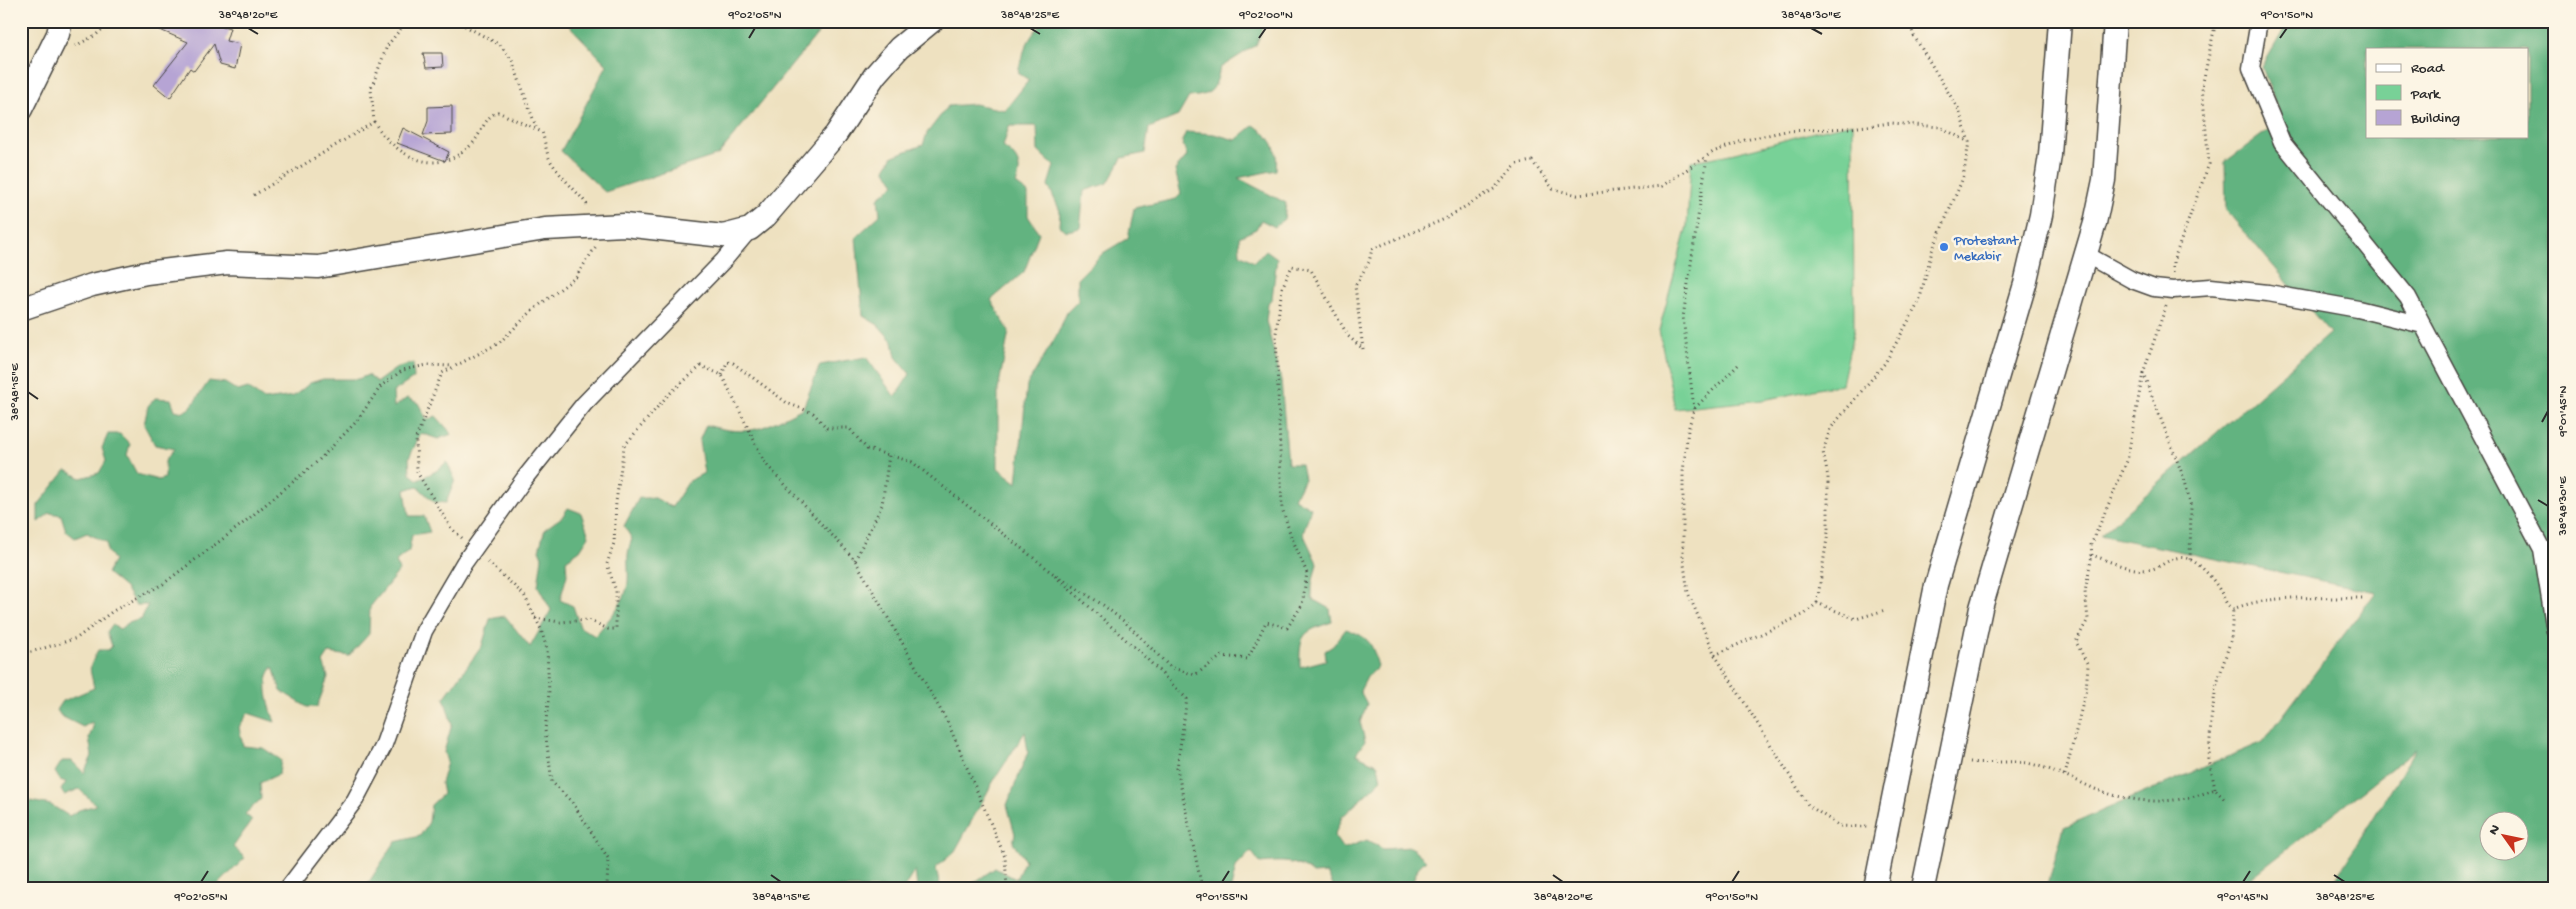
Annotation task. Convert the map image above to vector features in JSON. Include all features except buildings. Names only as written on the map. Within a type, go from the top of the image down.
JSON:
[{"type":"main road","points":[[21,109],[58,34],[61,21]]},
{"type":"main road","points":[[21,309],[92,285],[146,273],[228,262],[318,267],[545,229],[624,225],[724,236],[750,229],[766,216],[836,134],[875,75],[899,48],[932,21]]},
{"type":"main road","points":[[1875,888],[1936,585],[2025,284],[2041,215],[2050,155],[2060,21]]},
{"type":"main road","points":[[1923,888],[1982,608],[1996,555],[2087,255],[2104,180],[2115,21]]},
{"type":"street","points":[[2259,21],[2252,68],[2282,142],[2408,297],[2542,549],[2555,631]]},
{"type":"street","points":[[288,888],[359,791],[383,747],[424,631],[464,562],[524,479],[584,404],[724,260],[750,229]]},
{"type":"street","points":[[2087,255],[2132,280],[2154,288],[2173,290],[2212,287],[2268,293],[2358,310],[2423,325]]},
{"type":"path","points":[[69,48],[96,36],[110,21]]},
{"type":"path","points":[[407,21],[387,46],[371,89],[374,122],[397,150],[432,164],[450,161],[479,135],[491,114],[498,112],[542,132],[549,157],[557,170],[574,187],[604,226],[604,235],[576,277],[533,310],[499,343],[442,373],[416,438],[417,472],[451,528],[462,538]]},
{"type":"path","points":[[456,21],[500,46],[512,60],[536,128]]},
{"type":"path","points":[[1715,655],[1805,614],[1817,603],[1828,532],[1828,477],[1823,452],[1830,429],[1885,363],[1919,302],[1932,251],[1963,178],[1969,142],[1959,110],[1914,36],[1909,21]]},
{"type":"path","points":[[2066,775],[2086,690],[2088,665],[2076,642],[2088,620],[2085,592],[2092,555],[2090,545],[2127,461],[2143,373],[2173,290],[2173,262],[2209,164],[2202,87],[2216,21]]},
{"type":"path","points":[[254,195],[374,122]]},
{"type":"path","points":[[1048,570],[1103,605],[1126,623],[1170,667],[1194,675],[1222,656],[1248,659],[1266,622],[1287,628],[1302,605],[1307,573],[1282,508],[1276,333],[1282,288],[1292,266],[1311,270],[1348,336],[1363,349],[1354,286],[1369,262],[1372,249],[1445,219],[1494,189],[1517,164],[1532,161],[1553,188],[1577,194],[1662,186],[1707,156],[1745,140],[1786,131],[1850,128],[1892,123],[1940,126],[1969,142]]},
{"type":"path","points":[[1707,156],[1683,317],[1694,409],[1688,430],[1683,472],[1683,557],[1688,593],[1715,655],[1808,805],[1840,826],[1886,828]]},
{"type":"path","points":[[722,375],[727,362],[733,363],[787,403],[812,413],[827,428],[849,428],[868,449],[912,462],[1048,570],[1144,656],[1187,699],[1177,768],[1202,888]]},
{"type":"path","points":[[21,654],[77,638],[113,611],[163,584],[242,525],[318,461],[356,422],[381,386],[403,370],[427,365],[454,366]]},
{"type":"path","points":[[1694,409],[1738,365]]},
{"type":"path","points":[[535,618],[560,622],[589,620],[608,629],[616,629],[616,591],[607,564],[614,543],[616,502],[624,446],[668,395],[701,366],[722,375],[765,463],[855,560],[948,723],[1005,857],[1007,888]]},
{"type":"path","points":[[2143,373],[2187,489],[2191,507],[2190,560]]},
{"type":"path","points":[[855,560],[882,505],[889,456]]},
{"type":"path","points":[[2092,555],[2133,568],[2152,568],[2178,557],[2190,560],[2204,570],[2216,583],[2226,604],[2232,609]]},
{"type":"path","points":[[488,562],[524,595],[547,648],[549,693],[545,730],[552,782],[572,802],[608,858],[607,888]]},
{"type":"path","points":[[2232,609],[2251,602],[2292,597],[2363,598]]},
{"type":"path","points":[[1817,603],[1856,619],[1886,610]]},
{"type":"path","points":[[2226,801],[2215,789],[2209,760],[2211,720],[2216,687],[2231,639],[2232,609]]},
{"type":"path","points":[[1950,757],[1961,761],[1988,764],[2024,763],[2066,775],[2097,789],[2136,799],[2163,802],[2199,796],[2215,789]]},
{"type":"green space","points":[[565,21],[828,21],[718,155],[605,192],[561,151],[607,65]]},
{"type":"green space","points":[[1045,21],[1266,21],[1256,45],[1220,68],[1212,90],[1203,95],[1189,97],[1178,116],[1149,128],[1145,153],[1122,158],[1108,183],[1084,191],[1080,228],[1067,231],[1059,226],[1060,211],[1048,185],[1054,166],[1038,151],[1037,126],[1009,126],[1003,147],[1018,162],[1019,172],[1016,184],[1028,193],[1028,216],[1039,233],[1024,272],[991,300],[1009,331],[998,390],[998,468],[1017,483],[1027,385],[1058,333],[1067,312],[1078,301],[1078,278],[1103,253],[1128,238],[1134,208],[1176,199],[1181,194],[1175,170],[1187,156],[1182,141],[1186,132],[1214,134],[1236,140],[1254,125],[1273,144],[1276,155],[1276,170],[1238,178],[1286,203],[1284,219],[1275,227],[1261,220],[1256,229],[1239,237],[1240,254],[1254,262],[1266,250],[1277,258],[1272,298],[1268,303],[1266,321],[1281,380],[1288,464],[1301,464],[1304,479],[1294,498],[1311,508],[1303,533],[1317,563],[1312,585],[1312,599],[1330,609],[1332,622],[1308,632],[1304,636],[1300,647],[1300,667],[1326,660],[1325,651],[1333,646],[1346,629],[1360,635],[1369,642],[1378,667],[1367,677],[1360,691],[1367,704],[1360,722],[1365,741],[1356,754],[1378,765],[1381,780],[1342,817],[1334,836],[1343,849],[1367,840],[1383,849],[1411,847],[1426,860],[1418,868],[1413,881],[1417,888],[1334,888],[1327,873],[1313,874],[1301,866],[1288,862],[1260,863],[1251,851],[1236,867],[1231,888],[973,888],[972,884],[995,868],[1016,879],[1025,860],[1013,843],[1015,834],[1007,805],[1028,752],[1025,732],[993,782],[955,851],[936,868],[940,888],[917,888],[915,870],[904,888],[365,888],[395,842],[420,836],[429,822],[431,805],[443,794],[441,783],[447,762],[444,752],[452,724],[444,698],[482,646],[490,619],[505,616],[530,647],[551,610],[538,586],[542,557],[539,550],[545,529],[562,517],[568,508],[581,513],[589,536],[580,550],[566,560],[567,575],[560,600],[573,606],[580,627],[595,636],[616,610],[627,589],[628,555],[632,539],[624,526],[639,498],[655,498],[672,507],[689,481],[704,473],[699,441],[706,425],[735,431],[746,431],[767,426],[803,408],[820,365],[866,357],[895,397],[910,374],[896,357],[893,342],[878,325],[863,316],[856,237],[880,215],[878,198],[895,184],[885,169],[893,156],[923,145],[927,133],[948,106],[974,104],[1005,110],[1029,80],[1018,73],[1020,65],[1030,38]]},
{"type":"green space","points":[[2289,21],[2555,21],[2555,888],[2330,888],[2416,749],[2238,888],[2047,888],[2064,827],[2263,742],[2376,592],[2100,535],[2330,333],[2226,210],[2225,162],[2282,120],[2262,67]]},
{"type":"green space","points":[[1853,123],[1854,329],[1842,384],[1763,400],[1675,409],[1659,331],[1687,226],[1691,161],[1732,154]]},
{"type":"green space","points":[[413,363],[414,378],[393,392],[394,407],[407,398],[418,403],[427,420],[436,416],[452,434],[438,439],[421,433],[409,458],[410,474],[418,480],[436,471],[447,462],[455,480],[446,503],[434,502],[417,486],[405,490],[409,516],[424,516],[430,532],[412,535],[409,551],[396,561],[399,571],[370,607],[369,634],[349,656],[329,653],[323,662],[328,677],[317,707],[307,707],[281,691],[273,667],[267,679],[267,693],[275,722],[248,713],[239,727],[243,746],[263,748],[281,760],[279,774],[260,783],[261,799],[245,814],[252,820],[233,847],[245,858],[215,888],[21,888],[21,806],[30,801],[51,805],[69,816],[79,810],[96,805],[79,789],[64,795],[61,790],[66,782],[60,780],[55,772],[62,761],[72,761],[84,773],[92,756],[89,738],[93,727],[92,722],[83,727],[61,716],[57,710],[63,701],[94,688],[91,666],[98,650],[108,650],[112,646],[107,632],[112,625],[120,629],[128,623],[142,619],[148,605],[136,605],[125,588],[107,573],[114,560],[107,551],[107,543],[87,533],[75,538],[66,531],[61,515],[50,513],[38,522],[38,505],[66,470],[81,478],[99,473],[106,461],[102,448],[108,434],[120,434],[130,444],[127,455],[137,474],[158,480],[165,478],[165,461],[174,449],[155,445],[144,425],[148,406],[155,398],[171,399],[175,410],[183,412],[190,408],[209,381],[225,383],[238,391],[248,388],[264,400],[294,396],[310,383],[323,379],[358,379],[368,375],[377,382],[398,367]]},
{"type":"place","name":"Protestant Mekabir","points":[[1944,247]]}]
